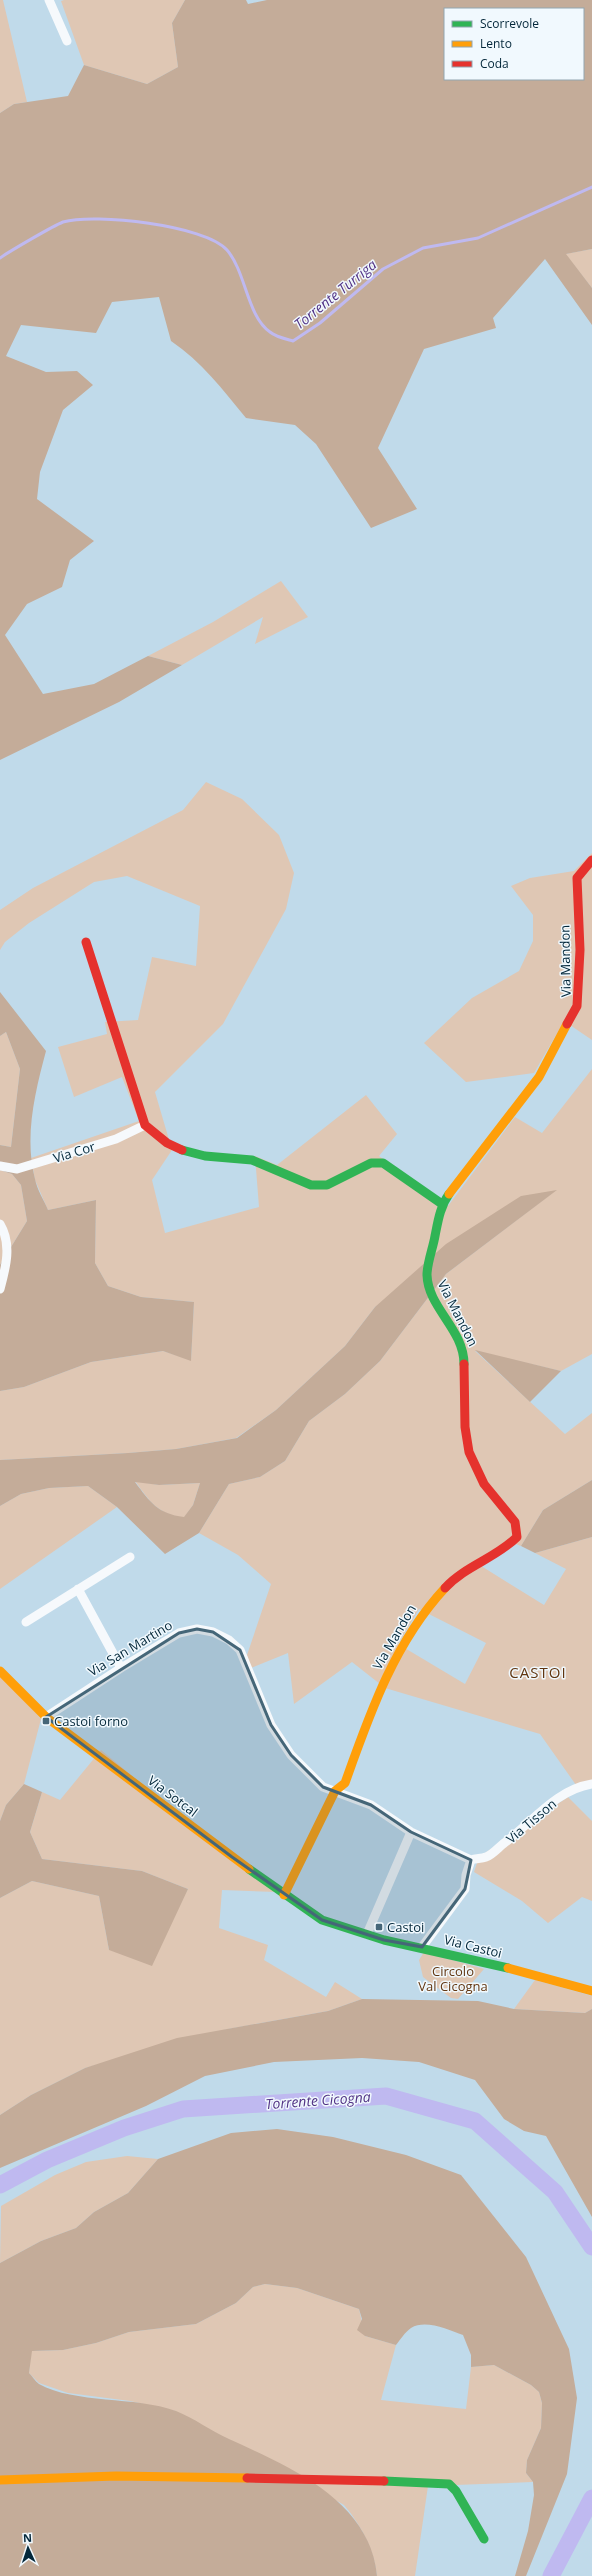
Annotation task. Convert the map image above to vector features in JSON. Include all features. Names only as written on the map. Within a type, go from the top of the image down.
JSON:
[{"type":"street","points":[[49,0],[67,41]]},
{"type":"street","name":"Via Mandon","points":[[284,1895],[335,1791],[345,1783],[378,1692],[422,1612],[453,1578],[514,1541],[518,1532],[512,1516],[484,1484],[469,1452],[465,1427],[464,1352],[427,1283],[427,1274],[432,1241],[442,1204],[491,1137],[539,1078],[578,1006],[580,950],[576,886],[577,878],[592,860]]},
{"type":"street","points":[[86,942],[145,1125],[175,1148],[205,1156],[252,1160],[311,1185],[327,1185],[371,1163],[384,1163],[442,1204]]},
{"type":"street","name":"Via Cor","points":[[0,1166],[17,1169],[116,1139],[145,1125]]},
{"type":"street","points":[[0,1224],[6,1241],[7,1256],[0,1289]]},
{"type":"street","points":[[26,1622],[130,1557]]},
{"type":"street","points":[[78,1589],[121,1668]]},
{"type":"street","name":"Via San Martino","points":[[46,1717],[121,1668],[184,1631],[204,1630],[229,1640],[245,1656],[267,1716],[291,1755],[323,1787],[371,1806],[411,1832],[471,1860]]},
{"type":"street","points":[[0,1671],[46,1717]]},
{"type":"street","name":"Via Sotcal","points":[[46,1717],[284,1895]]},
{"type":"street","name":"Via Tisson","points":[[471,1860],[486,1857],[524,1829],[544,1808],[582,1786],[592,1784]]},
{"type":"street","points":[[367,1934],[411,1832]]},
{"type":"street","points":[[422,1947],[465,1889],[466,1875],[471,1860]]},
{"type":"street","name":"Via Castoi","points":[[284,1895],[322,1920],[384,1940],[422,1947],[592,1991]]},
{"type":"street","points":[[0,2480],[116,2476],[435,2482],[449,2484],[456,2491],[484,2539]]},
{"type":"highlighted area","points":[[197,1629],[213,1632],[240,1650],[271,1725],[291,1755],[323,1787],[371,1805],[411,1832],[471,1860],[465,1889],[422,1947],[384,1940],[322,1920],[232,1857],[46,1717],[179,1633]]},
{"type":"green space","points":[[0,0],[3,0],[27,102],[14,104],[0,113]]},
{"type":"green space","points":[[185,0],[172,23],[178,67],[147,84],[84,65],[61,1]]},
{"type":"green space","points":[[592,249],[592,288],[565,254]]},
{"type":"green space","points":[[281,581],[308,617],[255,644],[263,617],[182,665],[148,656],[213,622]]},
{"type":"green space","points":[[206,782],[242,799],[279,835],[294,873],[286,909],[223,1024],[155,1092],[172,1150],[152,1180],[165,1233],[259,1207],[255,1156],[277,1165],[366,1095],[397,1134],[379,1156],[448,1206],[515,1117],[542,1133],[592,1069],[592,1354],[561,1371],[475,1351],[565,1434],[592,1413],[592,1480],[543,1510],[521,1546],[516,1544],[478,1564],[544,1605],[566,1569],[535,1553],[592,1537],[592,1785],[576,1785],[540,1734],[385,1688],[352,1662],[294,1704],[288,1653],[251,1668],[247,1655],[271,1584],[238,1555],[199,1533],[229,1484],[260,1477],[285,1461],[309,1421],[345,1394],[380,1361],[446,1274],[556,1190],[375,1307],[345,1346],[276,1410],[236,1438],[176,1449],[0,1460],[0,1391],[24,1387],[91,1362],[163,1351],[191,1360],[194,1302],[141,1297],[108,1286],[95,1263],[96,1200],[48,1210],[35,1180],[31,1158],[139,1121],[122,1077],[74,1097],[58,1047],[107,1034],[105,1022],[138,1020],[152,957],[196,966],[200,906],[127,876],[94,882],[29,923],[5,942],[0,950],[0,910],[33,888],[183,810]],"holes":[[[419,1609],[486,1643],[465,1684],[398,1644]]]},
{"type":"green space","points":[[592,853],[592,1040],[564,1021],[534,1073],[466,1082],[424,1043],[472,998],[519,971],[533,941],[533,915],[511,886],[530,878],[574,871]]},
{"type":"green space","points":[[6,1032],[20,1069],[11,1147],[0,1145],[0,1036]]},
{"type":"green space","points":[[0,1170],[12,1174],[21,1185],[27,1221],[0,1265]]},
{"type":"green space","points":[[135,1481],[159,1485],[200,1483],[193,1505],[184,1518],[167,1513],[155,1506]]},
{"type":"green space","points":[[88,1486],[117,1507],[0,1589],[0,1506],[21,1494],[49,1488]]},
{"type":"green space","points":[[0,1674],[41,1719],[24,1784],[6,1805],[0,1821]]},
{"type":"green space","points":[[101,1750],[215,1845],[277,1892],[222,1890],[219,1928],[268,1945],[264,1960],[326,1997],[335,1982],[362,1999],[328,2011],[228,2029],[85,2068],[31,2095],[0,2115],[0,1898],[32,1881],[99,1896],[109,1950],[181,1900],[188,1889],[142,1871],[42,1859],[30,1832],[42,1792],[60,1800]]},
{"type":"green space","points":[[568,1797],[592,1821],[592,1901],[582,1897],[548,1923],[522,1901],[474,1872],[479,1857]]},
{"type":"green space","name":"Circolo Val Cicogna","points":[[424,1952],[484,1969],[458,1999],[451,1998],[423,1977],[419,1960]]},
{"type":"green space","points":[[535,1980],[592,1996],[592,2009],[585,2013],[514,2009]]},
{"type":"green space","points":[[127,2156],[158,2159],[128,2193],[94,2212],[76,2228],[41,2241],[0,2263],[1,2206],[55,2175],[86,2162]]},
{"type":"green space","points":[[265,2284],[297,2288],[359,2309],[365,2336],[396,2345],[381,2400],[466,2409],[471,2367],[494,2365],[531,2385],[539,2392],[542,2403],[541,2428],[527,2460],[526,2473],[533,2482],[428,2486],[415,2576],[377,2576],[373,2556],[366,2538],[344,2505],[175,2411],[130,2401],[68,2393],[39,2383],[29,2373],[31,2351],[63,2350],[96,2343],[129,2332],[196,2324],[236,2303],[253,2287]]},
{"type":"shaded area","points":[[185,0],[246,0],[248,4],[267,0],[592,0],[592,249],[566,254],[592,288],[592,325],[545,259],[493,318],[496,328],[424,349],[378,448],[417,509],[371,528],[316,444],[295,425],[246,418],[202,367],[171,341],[159,297],[112,302],[96,333],[21,325],[6,356],[46,372],[77,371],[93,385],[63,410],[40,472],[37,499],[94,541],[70,560],[62,587],[27,604],[5,635],[43,694],[94,684],[148,656],[182,665],[119,702],[0,760],[0,113],[14,104],[68,96],[84,65],[147,84],[178,67],[172,23]]},
{"type":"shaded area","points":[[0,992],[46,1051],[32,1115],[31,1147],[32,1163],[36,1183],[48,1210],[96,1200],[95,1263],[108,1286],[141,1297],[194,1302],[191,1361],[163,1351],[91,1362],[24,1387],[0,1391],[0,1265],[27,1221],[21,1185],[12,1174],[0,1170],[0,1145],[11,1147],[20,1069],[6,1032],[0,1036]]},
{"type":"shaded area","points":[[557,1190],[446,1274],[380,1361],[345,1394],[309,1421],[285,1461],[260,1477],[229,1484],[199,1533],[165,1554],[117,1507],[88,1486],[49,1488],[21,1494],[0,1506],[0,1460],[176,1449],[237,1438],[276,1410],[345,1346],[375,1307],[446,1244],[521,1196]],"holes":[[[135,1482],[159,1485],[200,1483],[193,1505],[184,1517],[167,1513],[155,1506]]]},
{"type":"shaded area","points":[[475,1350],[561,1371],[530,1402]]},
{"type":"shaded area","points":[[592,1480],[592,1537],[535,1553],[521,1546],[543,1510]]},
{"type":"shaded area","points":[[24,1784],[42,1792],[30,1832],[42,1859],[142,1871],[188,1889],[152,1966],[109,1950],[99,1896],[32,1881],[0,1898],[0,1821],[6,1805]]},
{"type":"shaded area","points":[[362,1999],[478,2001],[514,2009],[585,2013],[592,2009],[592,2217],[546,2136],[524,2131],[504,2119],[475,2080],[419,2062],[362,2058],[274,2062],[205,2076],[146,2106],[0,2168],[0,2115],[31,2095],[85,2068],[177,2038],[328,2011]]},
{"type":"shaded area","points":[[277,2129],[333,2137],[406,2155],[461,2175],[526,2257],[569,2349],[577,2398],[567,2474],[526,2576],[515,2576],[528,2531],[534,2495],[533,2482],[526,2473],[527,2460],[541,2428],[542,2403],[539,2392],[531,2385],[494,2365],[471,2367],[471,2355],[463,2335],[437,2326],[423,2325],[411,2328],[396,2345],[365,2336],[357,2330],[362,2319],[359,2309],[297,2288],[265,2284],[253,2287],[236,2303],[196,2324],[129,2332],[96,2343],[63,2350],[32,2351],[29,2373],[39,2384],[70,2395],[142,2403],[160,2406],[176,2411],[222,2436],[301,2475],[323,2490],[343,2507],[360,2526],[371,2549],[377,2576],[0,2576],[0,2263],[41,2241],[76,2228],[94,2212],[128,2193],[158,2159],[231,2133]]},
{"type":"waterway","name":"Torrente Turriga","points":[[0,258],[58,224],[78,220],[123,220],[149,223],[197,234],[215,241],[227,250],[233,259],[251,305],[262,325],[275,335],[293,341],[320,323],[383,269],[423,248],[478,238],[592,187]]},
{"type":"waterway","name":"Torrente Cicogna","points":[[0,2185],[47,2160],[124,2128],[183,2109],[386,2096],[475,2121],[555,2192],[592,2247]]},
{"type":"waterway","name":"Torrente Cicogna","points":[[551,2576],[592,2498]]},
{"type":"traffic: fast","points":[[182,1150],[205,1156],[252,1160],[311,1185],[327,1185],[371,1163],[383,1163],[442,1204]]},
{"type":"traffic: fast","points":[[449,1194],[443,1204],[440,1214],[427,1275],[433,1298],[453,1329],[458,1340],[462,1351],[464,1364]]},
{"type":"traffic: fast","points":[[249,1869],[322,1920],[384,1940],[508,1968]]},
{"type":"traffic: fast","points":[[384,2481],[449,2484],[456,2491],[484,2539]]},
{"type":"traffic: slow","points":[[449,1194],[539,1077],[567,1024]]},
{"type":"traffic: slow","points":[[284,1895],[335,1791],[345,1783],[374,1705],[398,1655],[411,1632],[427,1609],[445,1588]]},
{"type":"traffic: slow","points":[[0,1671],[46,1717],[249,1869]]},
{"type":"traffic: slow","points":[[508,1968],[592,1991]]},
{"type":"traffic: slow","points":[[0,2480],[116,2476],[247,2478]]},
{"type":"traffic: jam","points":[[567,1024],[577,1006],[580,950],[577,878],[592,860]]},
{"type":"traffic: jam","points":[[86,942],[145,1125],[167,1143],[182,1150]]},
{"type":"traffic: jam","points":[[445,1588],[453,1580],[500,1551],[517,1537],[515,1522],[484,1484],[469,1452],[465,1427],[464,1364]]},
{"type":"traffic: jam","points":[[247,2478],[384,2481]]},
{"type":"place","name":"Castoi forno","points":[[46,1721]]},
{"type":"place","name":"Castoi","points":[[379,1927]]},
{"type":"district","name":"CASTOI","points":[[538,1672]]}]
